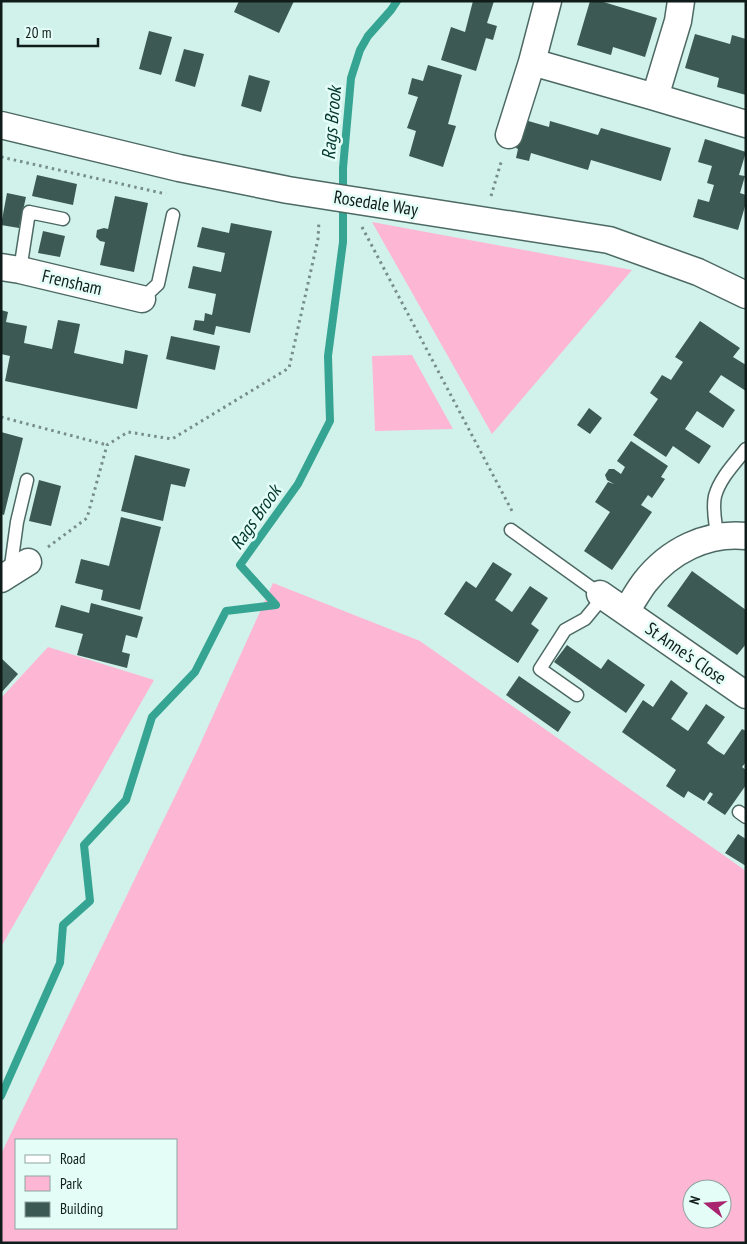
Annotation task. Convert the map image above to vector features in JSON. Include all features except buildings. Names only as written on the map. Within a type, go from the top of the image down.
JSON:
[{"type":"street","points":[[509,136],[532,62],[548,1]]},
{"type":"street","points":[[655,97],[678,21],[681,1]]},
{"type":"street","points":[[532,62],[746,124]]},
{"type":"street","name":"Rosedale Way","points":[[1,124],[179,168],[288,190],[609,240],[698,272],[746,295]]},
{"type":"street","name":"Frensham","points":[[10,269],[142,299]]},
{"type":"street","name":"St Anne's Close","points":[[626,611],[646,581],[663,564],[688,546],[718,536],[732,534],[746,536]]},
{"type":"street","name":"St Anne's Close","points":[[602,595],[746,695]]},
{"type":"lane","points":[[10,269],[29,212],[63,219]]},
{"type":"lane","points":[[142,299],[158,284],[173,215]]},
{"type":"lane","points":[[718,536],[714,509],[715,496],[722,480],[746,448]]},
{"type":"lane","points":[[13,571],[17,522],[27,480]]},
{"type":"lane","points":[[511,530],[602,595],[586,619],[564,630],[540,669],[577,695]]},
{"type":"path","points":[[484,220],[509,136]]},
{"type":"path","points":[[13,571],[86,518],[107,445],[128,432],[172,439],[289,368],[318,239],[320,195]]},
{"type":"path","points":[[346,198],[511,511],[519,517]]},
{"type":"path","points":[[1,417],[107,445]]},
{"type":"green space","points":[[372,222],[632,270],[492,434]]},
{"type":"green space","points":[[412,355],[453,429],[375,431],[372,356]]},
{"type":"green space","points":[[273,583],[420,641],[746,871],[746,1243],[1,1243],[1,1154],[197,751]]},
{"type":"green space","points":[[48,647],[154,680],[1,947],[1,698]]},
{"type":"waterway","name":"Rags Brook","points":[[1,1096],[60,963],[63,925],[90,901],[84,845],[126,800],[152,717],[195,672],[226,611],[276,605],[240,565],[298,484],[330,421],[328,356],[343,242],[343,168],[351,78],[360,50],[368,36],[397,1]]}]
